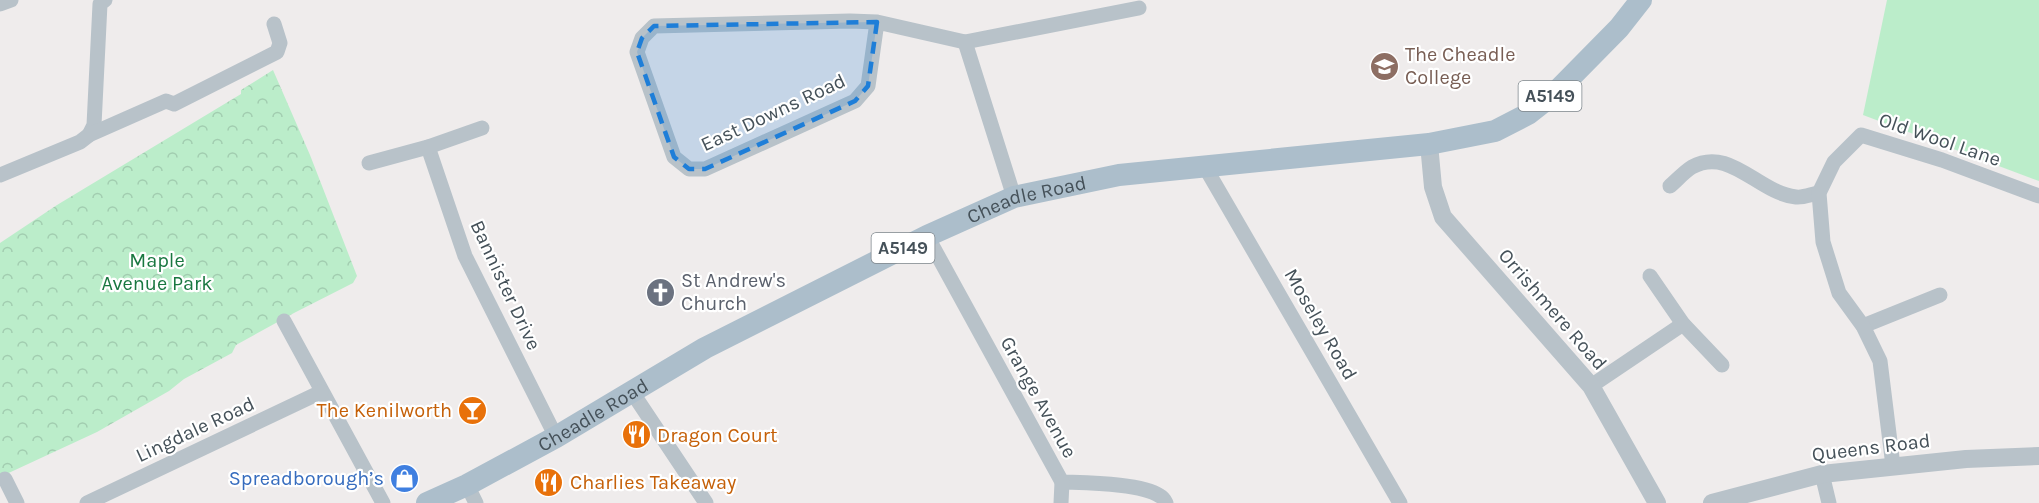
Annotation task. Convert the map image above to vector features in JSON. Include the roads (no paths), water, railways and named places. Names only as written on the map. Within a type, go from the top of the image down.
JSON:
[{"type":"main road","name":"Cheadle Road","points":[[427,503],[471,494],[555,437],[705,348],[927,236],[1014,197],[1119,175],[1429,144],[1495,131],[1528,114],[1556,92],[1619,28],[1641,0]]},
{"type":"street","points":[[0,4],[11,0]]},
{"type":"street","points":[[89,135],[94,125],[97,2]]},
{"type":"street","points":[[1014,197],[965,42],[1138,8]]},
{"type":"street","name":"East Downs Road","points":[[877,22],[868,86],[855,101],[705,169],[689,169],[674,157],[637,52],[642,38],[654,26],[877,22],[965,42]]},
{"type":"street","points":[[0,175],[80,142],[89,135],[166,101],[174,104],[277,52],[280,43],[274,24]]},
{"type":"street","points":[[369,163],[428,147],[482,128]]},
{"type":"street","name":"Old Wool Lane","points":[[1819,193],[1834,162],[1861,135],[1942,160],[2039,196]]},
{"type":"street","name":"Orrishmere Road","points":[[1429,144],[1433,187],[1443,218],[1591,387],[1657,503]]},
{"type":"street","name":"Bannister Drive","points":[[428,147],[465,256],[555,437]]},
{"type":"street","points":[[1670,186],[1690,168],[1709,160],[1726,163],[1770,189],[1797,198],[1819,193],[1823,243],[1839,293],[1863,326],[1880,361],[1893,466]]},
{"type":"street","name":"Moseley Road","points":[[1206,167],[1400,503]]},
{"type":"street","name":"Grange Avenue","points":[[927,236],[1062,482],[1144,489],[1161,496],[1166,503]]},
{"type":"street","points":[[1650,276],[1683,324],[1722,364]]},
{"type":"street","points":[[1863,326],[1940,295]]},
{"type":"street","points":[[284,321],[383,503]]},
{"type":"street","points":[[1591,387],[1683,324]]},
{"type":"street","name":"Lingdale Road","points":[[87,503],[321,392]]},
{"type":"street","points":[[632,392],[706,503]]},
{"type":"street","name":"Queens Road","points":[[1712,503],[1822,474],[1966,459],[2039,456]]},
{"type":"street","points":[[1822,474],[1829,503]]},
{"type":"street","points":[[5,479],[17,503]]},
{"type":"street","points":[[1061,503],[1062,482]]},
{"type":"place","name":"The Cheadle College","points":[[1384,66]]},
{"type":"place","name":"St Andrew's Church","points":[[660,292]]},
{"type":"place","name":"The Kenilworth","points":[[473,410]]},
{"type":"place","name":"Dragon Court","points":[[636,435]]},
{"type":"place","name":"Spreadborough’s","points":[[405,478]]},
{"type":"place","name":"Charlies Takeaway","points":[[549,482]]},
{"type":"park label","name":"Maple Avenue Park","points":[[157,272]]}]
